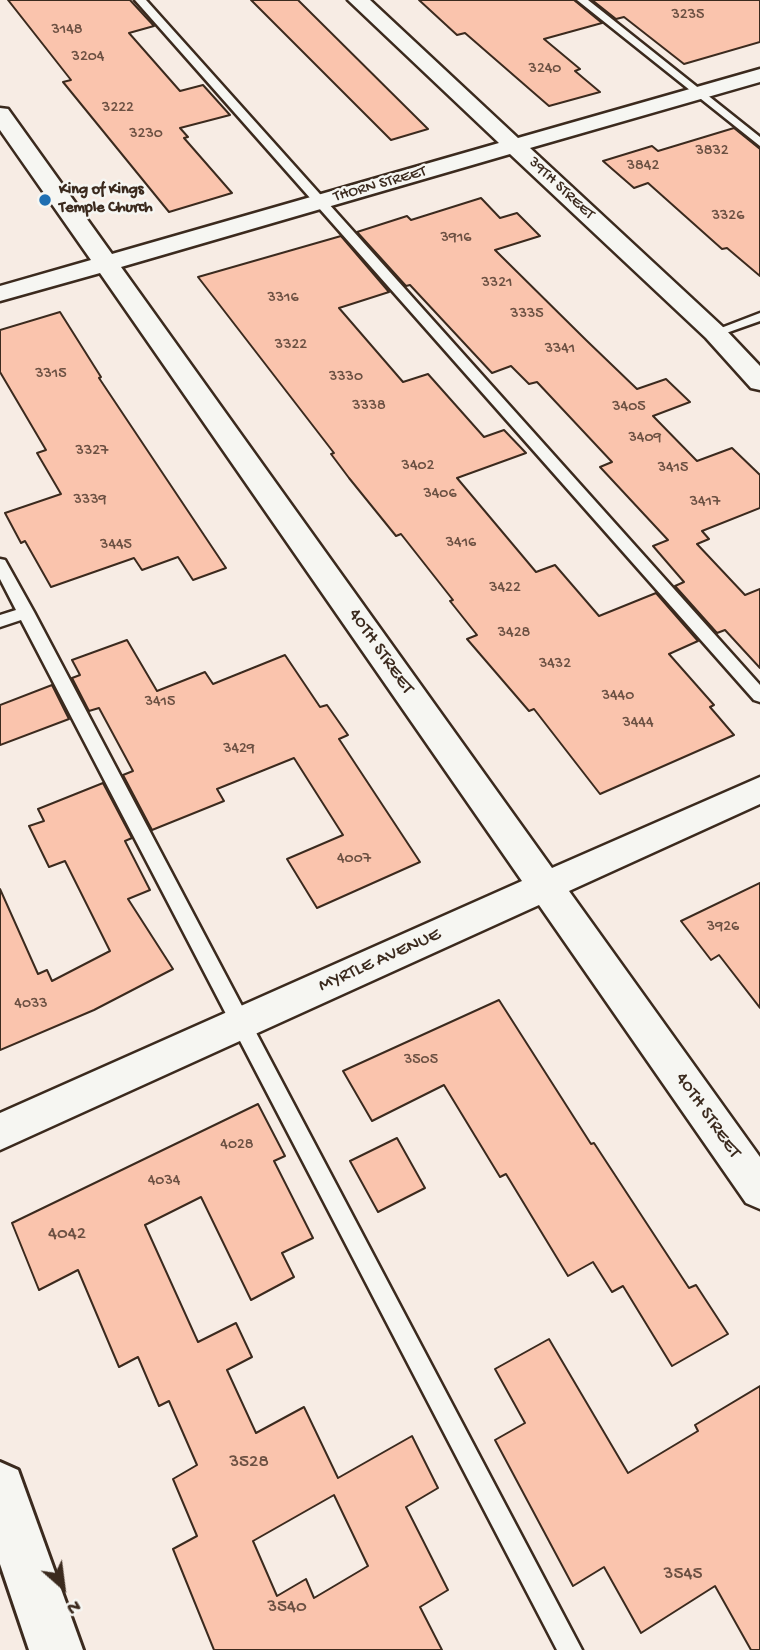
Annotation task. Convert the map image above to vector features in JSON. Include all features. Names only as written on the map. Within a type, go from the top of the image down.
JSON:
[{"type":"street","name":"39TH STREET","points":[[358,0],[756,372]]},
{"type":"street","name":"THORN STREET","points":[[0,294],[760,75]]},
{"type":"street","name":"40TH STREET","points":[[0,114],[760,1190]]},
{"type":"street","name":"MYRTLE AVENUE","points":[[0,1132],[760,790]]},
{"type":"street","points":[[0,1488],[57,1650]]},
{"type":"lane","points":[[140,0],[322,201],[760,696]]},
{"type":"lane","points":[[582,0],[760,143]]},
{"type":"lane","points":[[715,333],[760,317]]},
{"type":"lane","points":[[0,564],[570,1650]]},
{"type":"lane","points":[[0,621],[26,612]]},
{"type":"building","points":[[8,0],[130,0],[154,26],[129,33],[180,91],[203,85],[230,115],[180,128],[188,137],[184,138],[232,193],[169,212],[63,82],[71,80]]},
{"type":"building","points":[[251,0],[298,0],[428,129],[391,140]]},
{"type":"building","points":[[419,0],[574,0],[602,23],[544,39],[580,69],[575,71],[600,92],[549,106],[465,33],[457,35]]},
{"type":"building","points":[[592,0],[760,0],[760,42],[684,64],[624,17],[616,19]]},
{"type":"building","points":[[734,128],[760,149],[760,276],[727,248],[722,249],[648,183],[634,188],[603,161],[652,146],[658,151]]},
{"type":"building","points":[[481,198],[500,218],[517,213],[540,236],[495,250],[586,340],[637,389],[666,379],[690,402],[653,416],[697,461],[732,448],[760,475],[760,508],[702,531],[709,539],[697,544],[745,595],[760,589],[760,668],[725,630],[717,633],[675,586],[684,582],[653,546],[668,540],[600,467],[612,462],[537,382],[529,384],[511,366],[492,373],[357,232],[407,216],[411,220]]},
{"type":"building","points":[[341,236],[389,292],[339,308],[403,382],[428,374],[484,437],[504,430],[526,453],[457,478],[536,572],[555,565],[599,616],[656,593],[698,641],[669,654],[714,705],[710,707],[734,735],[600,794],[534,709],[529,711],[467,639],[477,635],[450,601],[453,600],[401,534],[396,536],[349,478],[331,454],[334,453],[198,277]]},
{"type":"building","points":[[60,312],[101,377],[99,378],[226,568],[193,580],[178,557],[142,570],[134,558],[51,587],[25,541],[21,543],[5,513],[61,494],[37,453],[46,450],[0,372],[0,330]]},
{"type":"building","points":[[127,640],[157,691],[205,672],[213,684],[285,655],[320,707],[327,705],[348,735],[339,739],[420,862],[317,908],[287,859],[343,835],[294,758],[217,789],[224,801],[152,830],[123,775],[133,771],[99,708],[89,711],[72,678],[80,675],[72,660]]},
{"type":"building","points":[[52,685],[69,719],[0,745],[0,705]]},
{"type":"building","points":[[103,783],[132,838],[125,841],[150,890],[128,899],[173,969],[94,1010],[0,1050],[0,889],[38,974],[47,970],[52,981],[110,951],[65,861],[49,867],[29,826],[44,821],[38,809]]},
{"type":"building","points":[[760,883],[760,1008],[719,955],[711,960],[681,921]]},
{"type":"building","points":[[499,1000],[591,1144],[594,1143],[689,1288],[696,1285],[728,1334],[672,1366],[623,1286],[612,1292],[593,1262],[568,1276],[506,1174],[500,1177],[444,1085],[372,1121],[343,1071]]},
{"type":"building","points":[[258,1104],[285,1156],[274,1161],[313,1238],[282,1253],[294,1277],[251,1300],[201,1197],[145,1225],[198,1342],[236,1323],[252,1357],[227,1370],[256,1433],[304,1407],[338,1478],[412,1436],[438,1488],[406,1507],[448,1590],[420,1607],[442,1650],[214,1650],[173,1549],[197,1536],[173,1479],[197,1465],[169,1401],[159,1406],[138,1357],[119,1367],[78,1270],[39,1290],[12,1223]],"holes":[[[334,1495],[368,1566],[314,1598],[306,1579],[277,1596],[253,1541]]]},
{"type":"building","points":[[397,1138],[425,1188],[378,1212],[350,1161]]},
{"type":"building","points":[[549,1339],[628,1473],[698,1431],[695,1425],[760,1386],[760,1650],[751,1650],[715,1586],[641,1633],[604,1567],[573,1586],[495,1440],[525,1423],[495,1369]]},
{"type":"place","name":"King of Kings Temple Church","points":[[45,200]]}]
